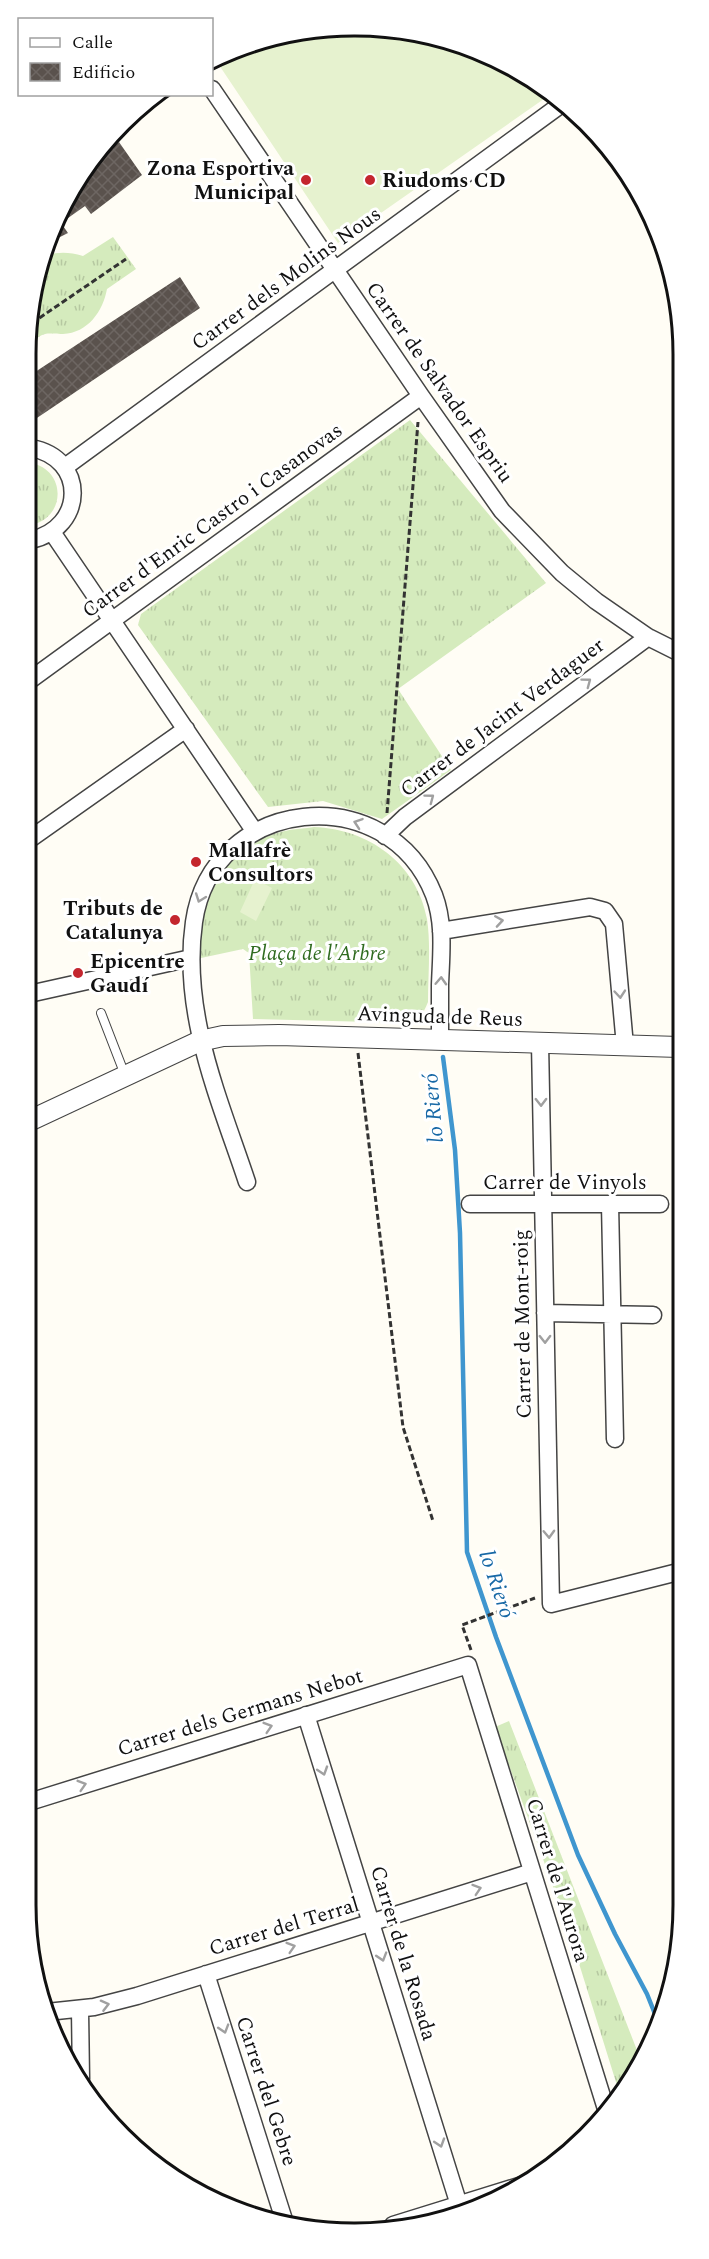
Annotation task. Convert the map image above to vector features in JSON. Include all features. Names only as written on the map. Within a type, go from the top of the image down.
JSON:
[{"type":"street","name":"Carrer de Salvador Espriu","points":[[213,90],[334,271],[502,511],[562,573],[596,601],[648,637],[673,650]]},
{"type":"street","name":"Carrer dels Molins Nous","points":[[65,467],[557,109]]},
{"type":"street","name":"Carrer d'Enric Castro i Casanovas","points":[[36,676],[420,396]]},
{"type":"street","points":[[36,449],[50,453],[65,467],[72,484],[72,502],[68,514],[52,532],[36,538]]},
{"type":"street","points":[[52,532],[255,832]]},
{"type":"street","name":"Carrer de Jacint Verdaguer","points":[[385,836],[405,817],[648,637]]},
{"type":"street","points":[[36,835],[186,729]]},
{"type":"street","points":[[247,1182],[200,1041],[193,996],[191,958],[194,921],[205,885],[226,855],[255,832],[290,819],[327,816],[357,822],[385,836],[405,852],[422,872],[436,902],[441,931],[440,1040]]},
{"type":"street","points":[[441,931],[590,907],[605,911],[614,924],[625,1046]]},
{"type":"street","points":[[36,992],[191,958]]},
{"type":"street","name":"Avinguda de Reus","points":[[36,1117],[212,1037],[242,1035],[356,1037],[673,1047]]},
{"type":"street","name":"Carrer de Mont-roig","points":[[540,1043],[551,1604]]},
{"type":"street","name":"Carrer de Vinyols","points":[[470,1204],[660,1204]]},
{"type":"street","points":[[610,1204],[615,1439]]},
{"type":"street","points":[[545,1313],[653,1315]]},
{"type":"street","points":[[551,1604],[673,1573]]},
{"type":"street","name":"Carrer dels Germans Nebot","points":[[36,1800],[468,1665]]},
{"type":"street","name":"Carrer de l'Aurora","points":[[468,1665],[604,2102]]},
{"type":"street","name":"Carrer de la Rosada","points":[[306,1715],[459,2205]]},
{"type":"street","name":"Carrer del Terral","points":[[55,2012],[80,2010],[107,2004],[532,1872]]},
{"type":"street","name":"Carrer del Gebre","points":[[206,1974],[282,2215]]},
{"type":"street","points":[[80,2010],[81,2067]]},
{"type":"street","points":[[431,2214],[464,2203]]},
{"type":"lane","points":[[101,1013],[124,1075]]},
{"type":"path","points":[[38,319],[126,259]]},
{"type":"path","points":[[385,836],[420,396]]},
{"type":"path","points":[[356,1037],[403,1427],[433,1521]]},
{"type":"path","points":[[468,1665],[474,1657],[462,1625],[540,1596],[551,1604]]},
{"type":"green space","name":"Riudoms CD","points":[[354,36],[396,39],[437,47],[476,60],[514,79],[544,99],[338,243],[220,66],[252,53],[292,42]]},
{"type":"green space","points":[[113,237],[136,269],[107,289],[98,313],[80,330],[72,333],[47,334],[37,338],[42,292],[52,254],[83,256]]},
{"type":"green space","points":[[410,420],[546,583],[398,689],[451,770],[382,819],[323,801],[268,807],[138,625],[141,614]]},
{"type":"green space","points":[[36,465],[43,467],[51,475],[58,494],[51,513],[43,521],[36,523]]},
{"type":"green space","name":"Plaça de l'Arbre","points":[[314,827],[353,834],[371,842],[401,866],[413,881],[427,919],[429,960],[428,1002],[422,1014],[411,1023],[253,1019],[249,953],[243,949],[201,958],[201,938],[209,899],[228,865],[242,851],[258,841],[282,832]]},
{"type":"green space","points":[[255,879],[272,888],[256,921],[240,912]]},
{"type":"green space","points":[[509,1721],[637,2051],[617,2084],[567,1925],[495,1727]]},
{"type":"building","points":[[119,142],[142,175],[91,214],[85,206],[67,219],[79,195],[113,147]]},
{"type":"building","points":[[63,226],[68,233],[58,238]]},
{"type":"building","points":[[180,277],[200,308],[36,419],[36,371]]},
{"type":"waterway","name":"lo Rieró","points":[[443,1057],[455,1150],[460,1233],[467,1552],[496,1637],[578,1855],[654,2012]]},
{"type":"place","name":"Zona Esportiva Municipal","points":[[306,180]]},
{"type":"place","name":"Riudoms CD","points":[[370,180]]},
{"type":"place","name":"Mallafrè Consultors","points":[[196,862]]},
{"type":"place","name":"Tributs de Catalunya","points":[[175,920]]},
{"type":"place","name":"Epicentre Gaudí","points":[[78,973]]}]
